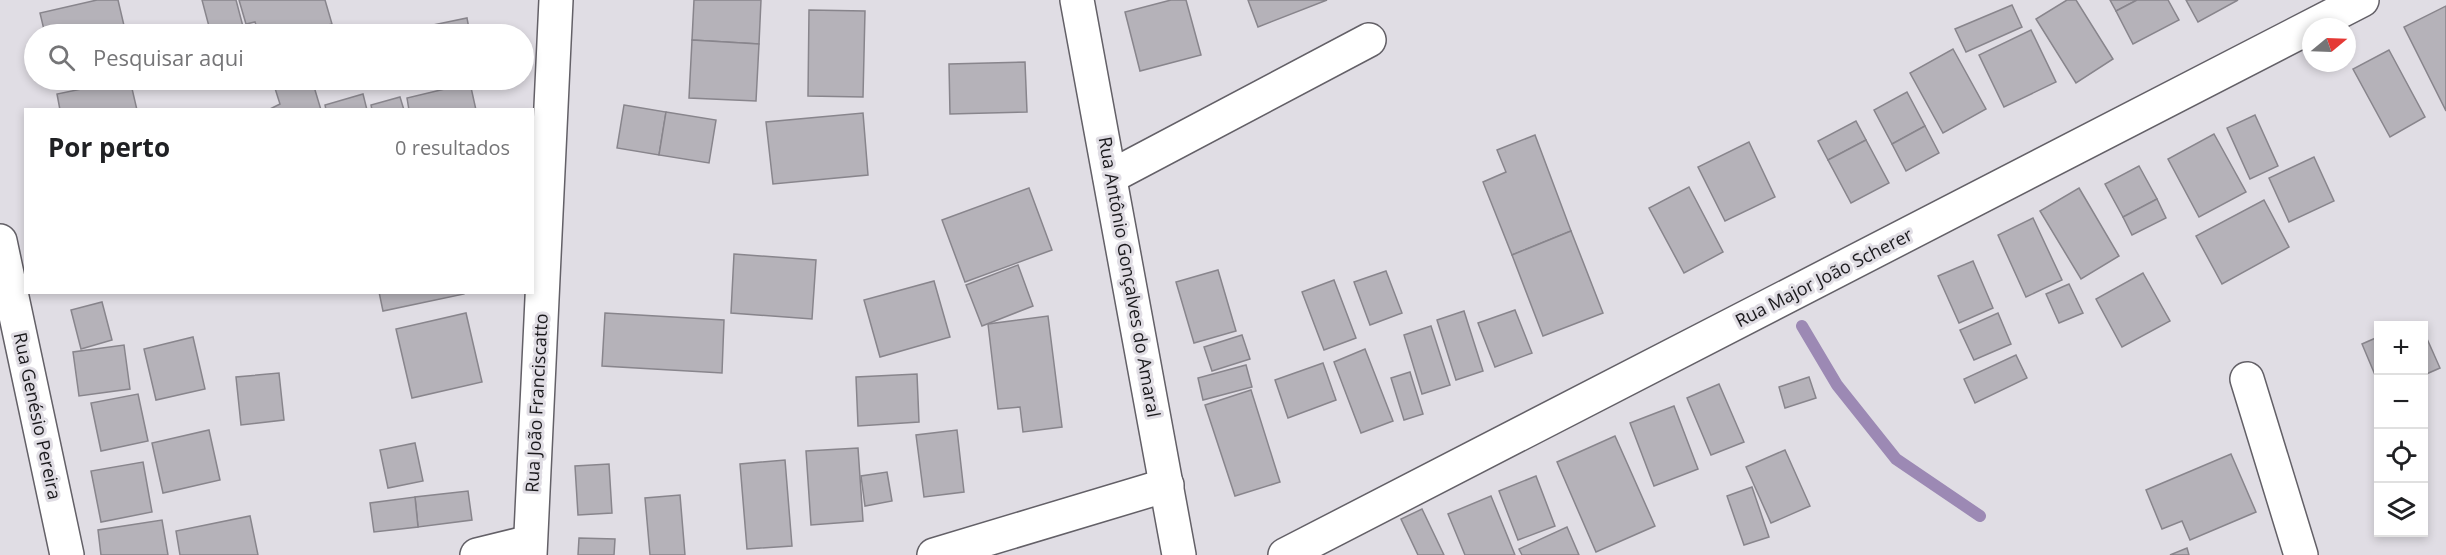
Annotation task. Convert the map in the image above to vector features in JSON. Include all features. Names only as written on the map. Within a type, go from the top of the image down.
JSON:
[{"type":"street","name":"Rua João Franciscatto","points":[[530,549],[540,183],[556,0]]},
{"type":"street","name":"Rua Antônio Gonçalves do Amaral","points":[[1077,0],[1179,555]]},
{"type":"street","name":"Rua Major João Scherer","points":[[1285,555],[2362,0]]},
{"type":"street","points":[[1110,177],[1369,40]]},
{"type":"street","name":"Rua Genésio Pereira","points":[[0,241],[12,286],[67,555]]},
{"type":"street","points":[[2247,379],[2301,555]]},
{"type":"street","points":[[934,555],[1167,485]]},
{"type":"street","points":[[477,555],[530,549]]},
{"type":"building","points":[[97,0],[118,0],[124,24],[43,24],[40,13]]},
{"type":"building","points":[[202,0],[236,0],[242,24],[208,24]]},
{"type":"building","points":[[239,0],[325,0],[332,24],[256,24],[255,22],[246,24]]},
{"type":"building","points":[[694,0],[761,0],[759,44],[692,40]]},
{"type":"building","points":[[1171,0],[1186,0],[1201,55],[1140,71],[1125,12]]},
{"type":"building","points":[[1248,0],[1327,0],[1258,27]]},
{"type":"building","points":[[2067,0],[2076,0],[2113,59],[2076,83],[2036,19]]},
{"type":"building","points":[[2110,0],[2137,0],[2116,11]]},
{"type":"building","points":[[2137,0],[2168,0],[2179,20],[2133,44],[2116,11]]},
{"type":"building","points":[[2186,0],[2238,0],[2198,22]]},
{"type":"building","points":[[2012,5],[2022,27],[1966,52],[1955,29]]},
{"type":"building","points":[[2446,6],[2446,111],[2404,27]]},
{"type":"building","points":[[809,10],[865,11],[863,97],[808,96]]},
{"type":"building","points":[[467,18],[468,24],[438,24]]},
{"type":"building","points":[[2031,30],[2056,82],[2004,107],[1979,55]]},
{"type":"building","points":[[692,40],[759,44],[756,101],[689,98]]},
{"type":"building","points":[[1953,49],[1986,109],[1943,133],[1910,73]]},
{"type":"building","points":[[2389,50],[2425,117],[2390,137],[2355,72],[2356,67]]},
{"type":"building","points":[[1025,62],[1027,112],[950,114],[949,64]]},
{"type":"building","points":[[76,90],[132,90],[137,108],[60,108],[57,94]]},
{"type":"building","points":[[276,90],[315,90],[320,108],[272,108],[280,104]]},
{"type":"building","points":[[441,90],[472,90],[476,108],[409,108],[407,98]]},
{"type":"building","points":[[1907,92],[1925,126],[1892,144],[1874,110]]},
{"type":"building","points":[[363,94],[366,108],[326,108],[325,105]]},
{"type":"building","points":[[400,97],[403,108],[372,108],[371,105]]},
{"type":"building","points":[[624,105],[666,112],[659,155],[617,148]]},
{"type":"building","points":[[666,112],[716,120],[709,163],[659,155]]},
{"type":"building","points":[[863,113],[868,175],[773,184],[766,122]]},
{"type":"building","points":[[2255,115],[2278,166],[2250,179],[2227,128]]},
{"type":"building","points":[[1856,121],[1866,140],[1828,160],[1818,141]]},
{"type":"building","points":[[1925,126],[1939,153],[1906,171],[1892,144]]},
{"type":"building","points":[[2214,134],[2246,192],[2199,217],[2168,159]]},
{"type":"building","points":[[1535,135],[1571,231],[1512,255],[1483,182],[1506,172],[1497,150]]},
{"type":"building","points":[[1866,140],[1889,183],[1851,203],[1828,160]]},
{"type":"building","points":[[1749,142],[1775,197],[1725,221],[1698,167]]},
{"type":"building","points":[[2314,157],[2334,201],[2289,222],[2269,178]]},
{"type":"building","points":[[2139,166],[2157,199],[2123,217],[2105,184]]},
{"type":"building","points":[[1689,187],[1723,252],[1684,273],[1649,208]]},
{"type":"building","points":[[1029,188],[1052,250],[965,282],[942,220]]},
{"type":"building","points":[[2079,188],[2119,256],[2081,279],[2040,211]]},
{"type":"building","points":[[2157,199],[2166,218],[2132,235],[2123,217]]},
{"type":"building","points":[[2264,200],[2289,247],[2222,284],[2196,236]]},
{"type":"building","points":[[2033,218],[2062,280],[2026,297],[1998,235]]},
{"type":"building","points":[[1571,231],[1603,313],[1543,336],[1512,255]]},
{"type":"building","points":[[734,254],[816,260],[812,319],[731,313]]},
{"type":"building","points":[[1973,261],[1993,308],[1959,323],[1938,276]]},
{"type":"building","points":[[1018,265],[1033,306],[982,326],[966,285]]},
{"type":"building","points":[[1218,270],[1236,331],[1194,343],[1176,282]]},
{"type":"building","points":[[1386,271],[1402,313],[1370,325],[1354,282]]},
{"type":"building","points":[[2143,273],[2170,321],[2122,347],[2096,299]]},
{"type":"building","points":[[1334,280],[1356,338],[1324,350],[1302,292]]},
{"type":"building","points":[[934,281],[950,337],[880,357],[864,300]]},
{"type":"building","points":[[2069,284],[2083,313],[2059,323],[2046,294]]},
{"type":"building","points":[[379,294],[464,294],[383,311]]},
{"type":"building","points":[[102,302],[112,340],[81,349],[71,310]]},
{"type":"building","points":[[1515,310],[1532,353],[1495,367],[1478,323]]},
{"type":"building","points":[[1464,311],[1483,371],[1456,380],[1437,320]]},
{"type":"building","points":[[466,313],[482,382],[412,398],[396,329]]},
{"type":"building","points":[[605,313],[724,320],[722,373],[602,366]]},
{"type":"building","points":[[1998,313],[2011,344],[1974,360],[1960,330]]},
{"type":"building","points":[[1048,316],[1062,427],[1023,432],[1020,407],[998,409],[988,324]]},
{"type":"building","points":[[1431,326],[1450,385],[1422,394],[1404,335]]},
{"type":"building","points":[[1242,335],[1250,359],[1212,371],[1204,347]]},
{"type":"building","points":[[193,337],[205,389],[156,400],[144,349]]},
{"type":"building","points":[[2374,339],[2374,372],[2362,344]]},
{"type":"building","points":[[2428,341],[2440,368],[2428,373]]},
{"type":"building","points":[[124,345],[130,389],[79,396],[73,352]]},
{"type":"building","points":[[1365,349],[1393,421],[1361,433],[1334,362]]},
{"type":"building","points":[[2016,355],[2027,378],[1975,403],[1964,379]]},
{"type":"building","points":[[1323,363],[1336,400],[1288,418],[1275,380]]},
{"type":"building","points":[[1246,365],[1252,387],[1203,400],[1198,378]]},
{"type":"building","points":[[1410,372],[1423,414],[1404,420],[1391,378]]},
{"type":"building","points":[[279,373],[284,420],[241,425],[236,377]]},
{"type":"building","points":[[917,374],[919,422],[858,426],[856,377]]},
{"type":"building","points":[[1809,377],[1816,398],[1785,408],[1779,387]]},
{"type":"building","points":[[1719,384],[1744,442],[1711,455],[1687,398]]},
{"type":"building","points":[[1251,390],[1280,482],[1235,496],[1205,405]]},
{"type":"building","points":[[138,394],[148,441],[101,451],[91,403]]},
{"type":"building","points":[[1674,406],[1698,469],[1654,486],[1630,423]]},
{"type":"building","points":[[209,430],[220,480],[163,493],[152,443]]},
{"type":"building","points":[[957,430],[964,492],[924,497],[916,435]]},
{"type":"building","points":[[1615,436],[1655,526],[1596,552],[1557,462]]},
{"type":"building","points":[[415,443],[423,481],[388,488],[380,450]]},
{"type":"building","points":[[858,448],[863,521],[811,525],[806,451]]},
{"type":"building","points":[[1785,450],[1810,506],[1771,523],[1746,467]]},
{"type":"building","points":[[2231,454],[2256,512],[2190,540],[2182,521],[2162,529],[2146,490]]},
{"type":"building","points":[[785,460],[792,546],[747,549],[740,464]]},
{"type":"building","points":[[143,462],[152,512],[101,522],[91,471]]},
{"type":"building","points":[[609,464],[612,513],[578,515],[575,466]]},
{"type":"building","points":[[887,472],[892,501],[865,506],[861,476]]},
{"type":"building","points":[[1536,476],[1555,526],[1518,540],[1499,491]]},
{"type":"building","points":[[1752,487],[1769,537],[1744,545],[1727,496]]},
{"type":"building","points":[[468,491],[472,520],[418,527],[415,497]]},
{"type":"building","points":[[680,495],[685,555],[650,555],[645,498]]},
{"type":"building","points":[[1491,496],[1515,555],[1465,555],[1448,514]]},
{"type":"building","points":[[415,497],[418,527],[374,532],[370,503]]},
{"type":"building","points":[[1422,509],[1444,555],[1418,555],[1401,519]]},
{"type":"building","points":[[250,516],[258,555],[180,555],[176,531]]},
{"type":"building","points":[[162,520],[168,555],[101,555],[98,530]]},
{"type":"building","points":[[1567,527],[1579,555],[1522,555],[1519,549]]},
{"type":"building","points":[[579,538],[615,539],[614,555],[578,555]]},
{"type":"building","points":[[2187,548],[2189,555],[2170,555]]},
{"type":"waterway","points":[[1802,326],[1837,385],[1896,459],[1980,516]]}]
